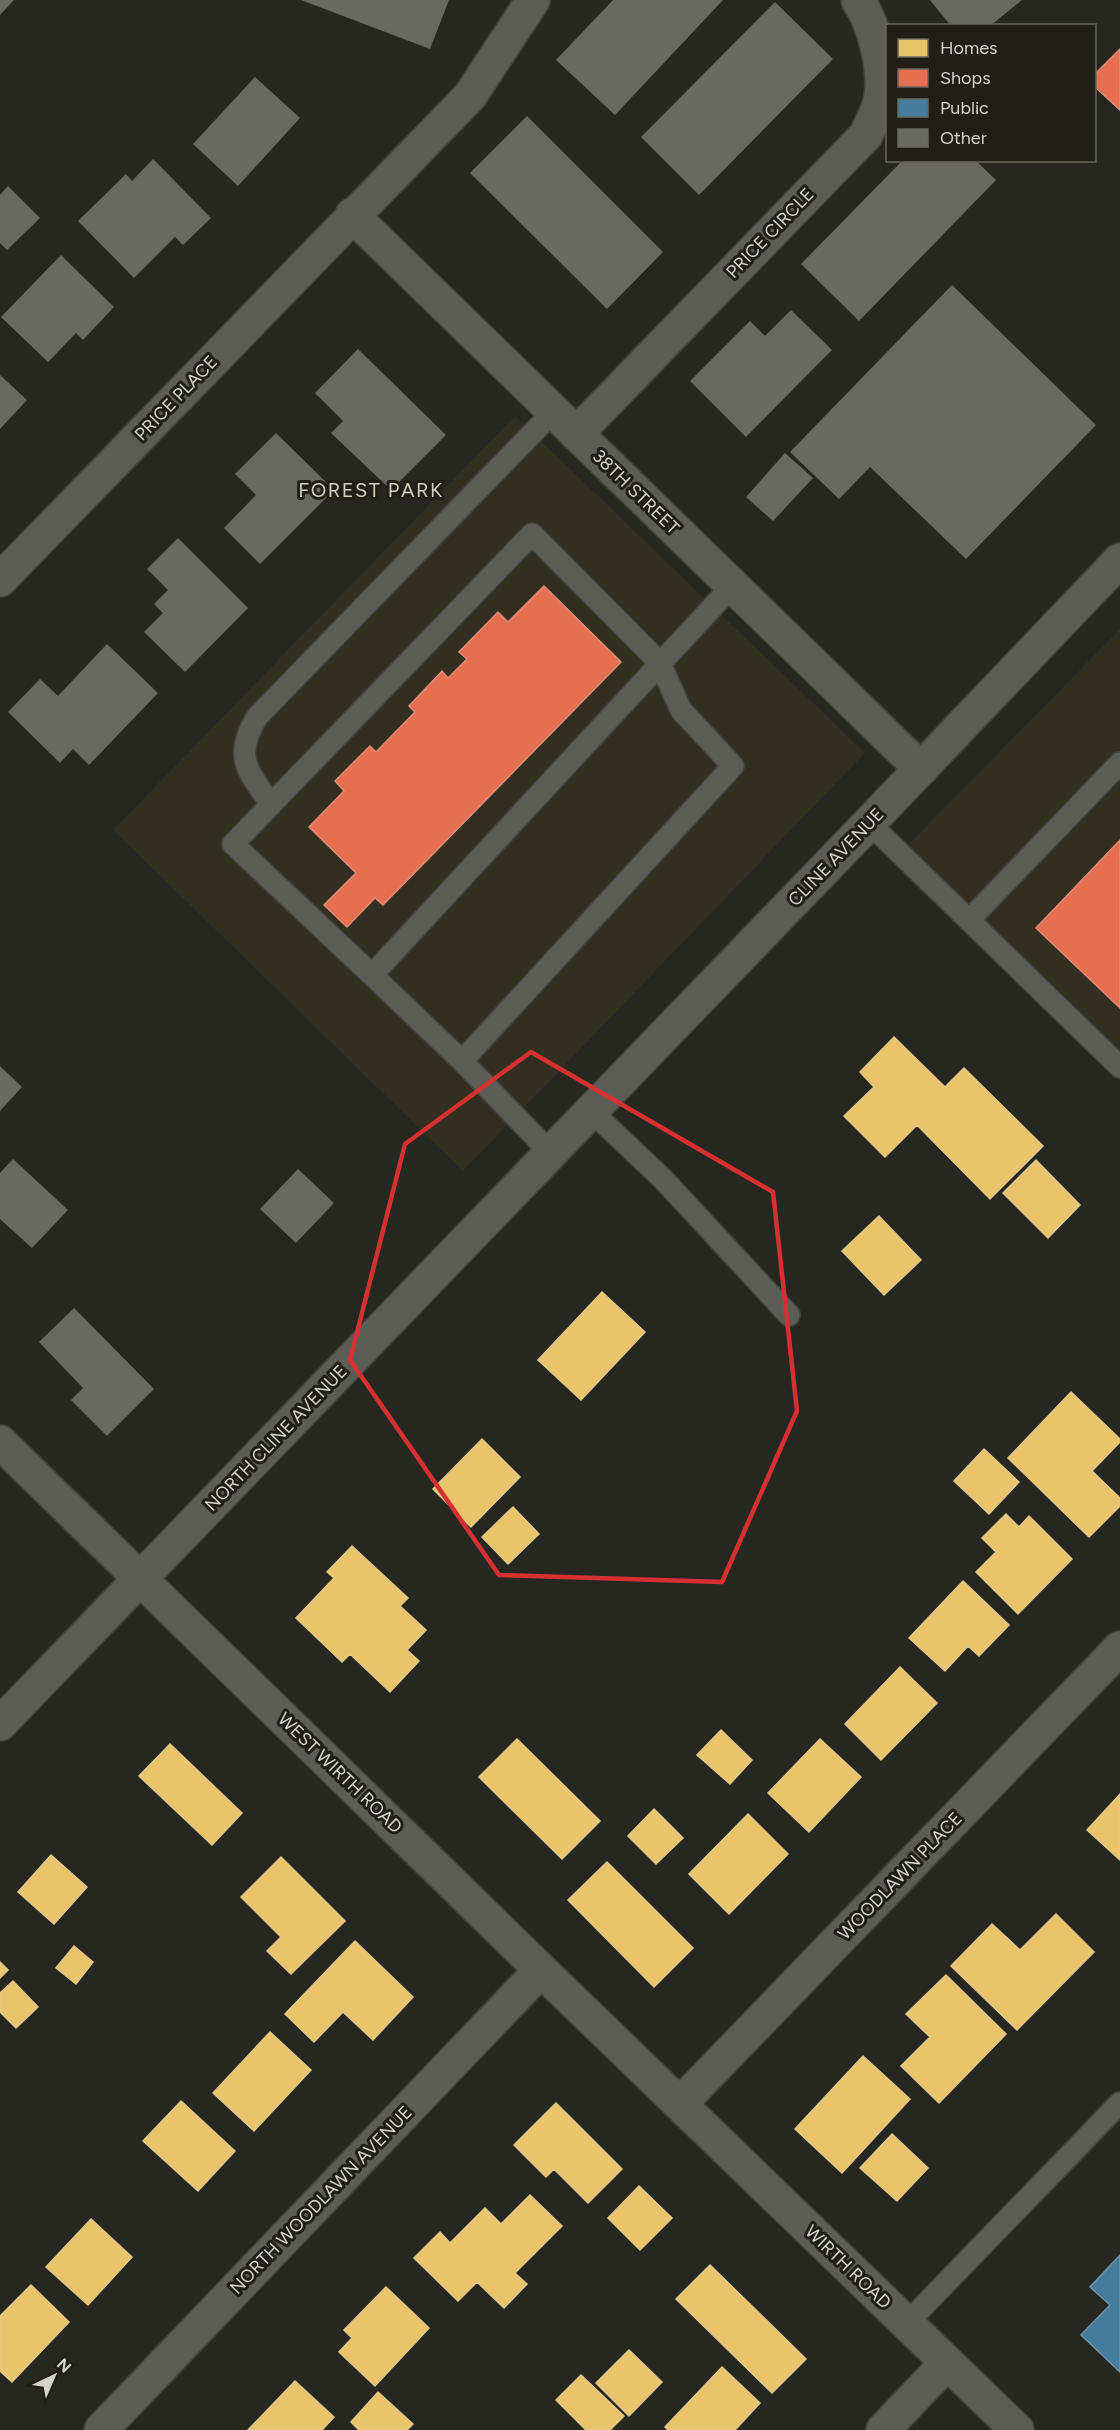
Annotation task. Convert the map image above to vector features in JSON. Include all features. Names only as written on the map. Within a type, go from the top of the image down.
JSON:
[{"type":"street","points":[[352,215],[470,96],[533,0]]},
{"type":"street","name":"PRICE CIRCLE","points":[[564,423],[866,135],[881,96],[878,48],[866,11],[858,0]]},
{"type":"street","name":"38TH STREET","points":[[352,215],[921,769]]},
{"type":"street","name":"PRICE PLACE","points":[[0,580],[352,215]]},
{"type":"street","name":"CLINE AVENUE","points":[[551,1153],[1118,568]]},
{"type":"street","name":"NORTH CLINE AVENUE","points":[[0,1724],[551,1153]]},
{"type":"street","name":"WEST WIRTH ROAD","points":[[0,1442],[680,2104]]},
{"type":"street","name":"WOODLAWN PLACE","points":[[680,2104],[1120,1648]]},
{"type":"street","name":"NORTH WOODLAWN AVENUE","points":[[101,2430],[541,1970]]},
{"type":"street","name":"WIRTH ROAD","points":[[680,2104],[1017,2430]]},
{"type":"street","points":[[883,2430],[947,2362]]},
{"type":"lane","points":[[271,804],[250,771],[244,754],[245,736],[257,717],[564,423]]},
{"type":"lane","points":[[462,1061],[734,766],[681,710],[660,663],[532,534],[233,844],[462,1061],[551,1153]]},
{"type":"lane","points":[[372,975],[733,585]]},
{"type":"lane","points":[[969,920],[1120,763]]},
{"type":"lane","points":[[869,823],[1120,1067]]},
{"type":"lane","points":[[591,1111],[663,1179],[789,1315]]},
{"type":"lane","points":[[907,2323],[1120,2103]]},
{"type":"highlighted area","points":[[531,1052],[773,1192],[797,1411],[722,1582],[499,1575],[350,1360],[405,1144]]},
{"type":"shaded area","points":[[515,416],[865,753],[463,1171],[113,830]]},
{"type":"shaded area","points":[[1120,629],[1120,1064],[900,853]]},
{"type":"building: Homes","points":[[894,1037],[945,1087],[964,1068],[1043,1146],[990,1199],[917,1125],[885,1157],[844,1116],[874,1087],[860,1072]]},
{"type":"building: Homes","points":[[1036,1160],[1080,1205],[1048,1238],[1003,1193]]},
{"type":"building: Homes","points":[[879,1216],[921,1260],[884,1295],[842,1251]]},
{"type":"building: Homes","points":[[602,1292],[645,1332],[581,1400],[538,1360]]},
{"type":"building: Homes","points":[[1071,1392],[1120,1439],[1120,1442],[1092,1471],[1120,1498],[1120,1506],[1089,1537],[1008,1458]]},
{"type":"building: Homes","points":[[482,1439],[520,1477],[471,1527],[433,1489]]},
{"type":"building: Homes","points":[[984,1449],[1019,1482],[989,1514],[954,1481]]},
{"type":"building: Homes","points":[[513,1507],[539,1534],[508,1564],[482,1537]]},
{"type":"building: Homes","points":[[1006,1514],[1019,1527],[1029,1516],[1072,1559],[1018,1614],[976,1572],[996,1552],[982,1538]]},
{"type":"building: Homes","points":[[352,1546],[408,1598],[400,1606],[426,1630],[407,1650],[419,1661],[390,1692],[350,1654],[342,1662],[296,1618],[334,1578],[327,1572]]},
{"type":"building: Homes","points":[[963,1581],[1009,1625],[979,1656],[968,1646],[945,1671],[909,1638]]},
{"type":"building: Homes","points":[[900,1667],[937,1703],[881,1760],[845,1724]]},
{"type":"building: Homes","points":[[721,1730],[752,1760],[730,1784],[697,1755]]},
{"type":"building: Homes","points":[[517,1739],[600,1821],[562,1859],[479,1777]]},
{"type":"building: Homes","points":[[820,1739],[861,1777],[809,1832],[768,1793]]},
{"type":"building: Homes","points":[[170,1744],[242,1813],[212,1845],[139,1776]]},
{"type":"building: Homes","points":[[1120,1794],[1120,1860],[1087,1830]]},
{"type":"building: Homes","points":[[654,1809],[683,1838],[656,1864],[628,1836]]},
{"type":"building: Homes","points":[[748,1814],[788,1854],[729,1914],[689,1874]]},
{"type":"building: Homes","points":[[51,1855],[87,1887],[54,1924],[18,1892]]},
{"type":"building: Homes","points":[[281,1857],[345,1921],[291,1974],[267,1951],[281,1937],[241,1897]]},
{"type":"building: Homes","points":[[607,1862],[693,1948],[654,1987],[568,1900]]},
{"type":"building: Homes","points":[[1056,1914],[1094,1952],[1017,2030],[951,1966],[992,1924],[1020,1950]]},
{"type":"building: Homes","points":[[355,1941],[413,1997],[373,2040],[343,2012],[314,2042],[285,2014]]},
{"type":"building: Homes","points":[[74,1946],[93,1962],[76,1984],[56,1968]]},
{"type":"building: Homes","points":[[0,1962],[8,1970],[0,1978]]},
{"type":"building: Homes","points":[[946,1975],[1006,2034],[939,2103],[901,2066],[930,2037],[906,2014]]},
{"type":"building: Homes","points":[[13,1981],[38,2007],[16,2028],[0,2012],[0,1993]]},
{"type":"building: Homes","points":[[270,2032],[311,2070],[254,2131],[213,2093]]},
{"type":"building: Homes","points":[[863,2056],[910,2099],[842,2173],[795,2129]]},
{"type":"building: Homes","points":[[181,2101],[235,2151],[198,2191],[143,2141]]},
{"type":"building: Homes","points":[[556,2103],[622,2169],[588,2203],[554,2169],[546,2177],[514,2145]]},
{"type":"building: Homes","points":[[892,2134],[928,2168],[897,2201],[860,2168]]},
{"type":"building: Homes","points":[[639,2186],[672,2218],[640,2250],[608,2218]]},
{"type":"building: Homes","points":[[530,2195],[562,2226],[515,2273],[527,2284],[504,2308],[477,2282],[458,2301],[414,2258],[440,2232],[450,2243],[485,2208],[501,2224]]},
{"type":"building: Homes","points":[[91,2219],[132,2257],[88,2305],[46,2267]]},
{"type":"building: Homes","points":[[710,2265],[806,2359],[772,2393],[676,2299]]},
{"type":"building: Homes","points":[[31,2285],[69,2322],[12,2382],[0,2371],[0,2316]]},
{"type":"building: Homes","points":[[386,2287],[429,2328],[375,2386],[339,2352],[352,2338],[344,2330]]},
{"type":"building: Homes","points":[[629,2350],[662,2382],[629,2416],[596,2383]]},
{"type":"building: Homes","points":[[722,2367],[760,2403],[735,2430],[668,2430],[665,2427]]},
{"type":"building: Homes","points":[[581,2375],[624,2416],[610,2430],[586,2430],[556,2400]]},
{"type":"building: Homes","points":[[295,2381],[334,2417],[322,2430],[248,2430]]},
{"type":"building: Homes","points":[[378,2392],[413,2424],[407,2430],[359,2430],[351,2422]]},
{"type":"building: Shops","points":[[1120,49],[1120,110],[1096,88],[1096,73]]},
{"type":"building: Shops","points":[[544,586],[621,662],[383,905],[375,898],[347,927],[324,905],[356,873],[309,827],[344,791],[335,781],[370,746],[376,752],[415,712],[409,706],[442,671],[448,678],[467,659],[459,652],[498,612],[508,622]]},
{"type":"building: Shops","points":[[1120,840],[1120,1008],[1036,928]]},
{"type":"building: Public","points":[[1120,2255],[1120,2372],[1081,2335],[1110,2305],[1090,2287]]},
{"type":"building: Other","points":[[0,0],[14,0],[0,15]]},
{"type":"building: Other","points":[[301,0],[449,0],[430,49]]},
{"type":"building: Other","points":[[613,0],[723,0],[615,115],[556,60]]},
{"type":"building: Other","points":[[930,0],[1022,0],[992,24],[949,24]]},
{"type":"building: Other","points":[[775,2],[833,59],[699,195],[641,137]]},
{"type":"building: Other","points":[[255,77],[300,118],[238,186],[193,144]]},
{"type":"building: Other","points":[[527,116],[663,252],[607,309],[470,173]]},
{"type":"building: Other","points":[[153,159],[211,218],[183,245],[175,237],[134,278],[78,221],[126,174],[132,181]]},
{"type":"building: Other","points":[[901,162],[977,162],[996,180],[859,321],[801,264]]},
{"type":"building: Other","points":[[8,186],[40,218],[7,250],[0,243],[0,195]]},
{"type":"building: Other","points":[[61,255],[114,307],[83,340],[76,333],[48,362],[1,317]]},
{"type":"building: Other","points":[[952,285],[1096,425],[966,559],[870,467],[839,499],[790,452]]},
{"type":"building: Other","points":[[791,310],[832,350],[746,437],[690,381],[750,321],[765,336]]},
{"type":"building: Other","points":[[358,349],[446,435],[391,490],[331,433],[343,421],[315,393]]},
{"type":"building: Other","points":[[0,375],[27,400],[0,429]]},
{"type":"building: Other","points":[[276,433],[334,490],[260,564],[224,528],[256,495],[235,474]]},
{"type":"building: Other","points":[[785,453],[813,478],[773,521],[746,497]]},
{"type":"building: Other","points":[[178,538],[248,608],[185,672],[144,632],[163,613],[154,604],[168,590],[147,569]]},
{"type":"building: Other","points":[[107,644],[158,693],[89,765],[73,749],[60,763],[8,712],[40,679],[58,696]]},
{"type":"building: Other","points":[[0,1066],[22,1087],[0,1111]]},
{"type":"building: Other","points":[[13,1159],[68,1210],[32,1248],[0,1219],[0,1173]]},
{"type":"building: Other","points":[[298,1169],[334,1203],[296,1243],[260,1209]]},
{"type":"building: Other","points":[[74,1308],[154,1389],[107,1436],[71,1400],[83,1388],[39,1342]]},
{"type":"district","name":"FOREST PARK","points":[[371,490]]}]
